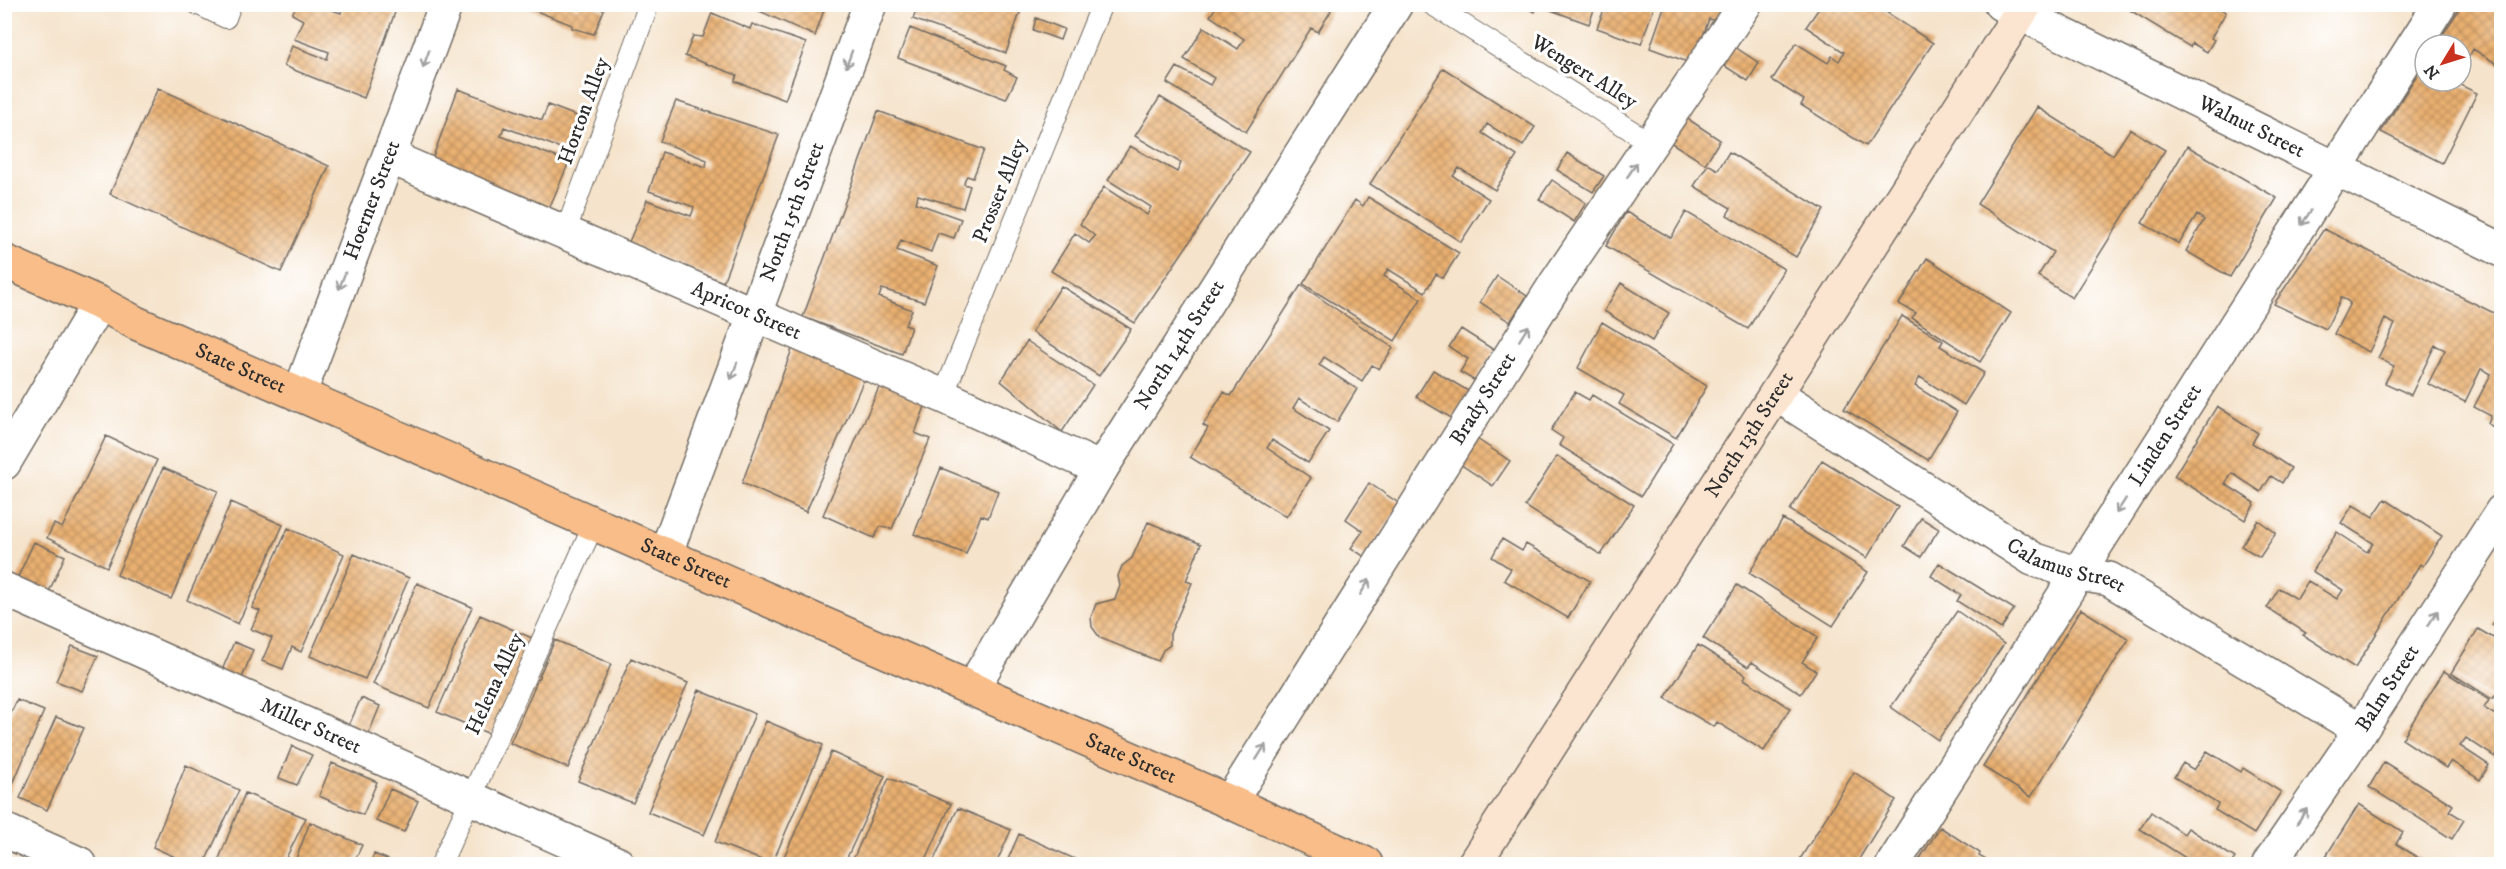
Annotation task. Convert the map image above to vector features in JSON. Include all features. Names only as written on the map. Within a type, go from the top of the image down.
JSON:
[{"type":"main road","name":"North 13th Street","points":[[1474,864],[1776,394],[2016,7]]},
{"type":"main road","name":"State Street","points":[[4,261],[99,303],[136,323],[1230,802],[1366,864]]},
{"type":"street","name":"Hoerner Street","points":[[299,395],[446,4]]},
{"type":"street","name":"North 15th Street","points":[[666,555],[870,4]]},
{"type":"street","name":"North 14th Street","points":[[972,689],[1101,469],[1396,4]]},
{"type":"street","name":"Brady Street","points":[[1230,802],[1556,283],[1745,4]]},
{"type":"street","name":"Linden Street","points":[[1893,864],[2440,4]]},
{"type":"street","name":"Walnut Street","points":[[2016,7],[2502,250]]},
{"type":"street","name":"Apricot Street","points":[[390,157],[943,396],[1101,469]]},
{"type":"street","points":[[4,463],[99,303]]},
{"type":"street","name":"Calamus Street","points":[[1776,394],[2033,560],[2078,574],[2109,579],[2361,730]]},
{"type":"street","name":"Balm Street","points":[[2269,864],[2361,730],[2502,512]]},
{"type":"street","name":"Miller Street","points":[[4,589],[618,864]]},
{"type":"street","points":[[4,830],[80,864]]},
{"type":"lane","points":[[197,4],[228,11]]},
{"type":"lane","name":"Horton Alley","points":[[565,233],[649,4]]},
{"type":"lane","name":"Prosser Alley","points":[[943,396],[1102,4]]},
{"type":"lane","name":"Wengert Alley","points":[[1431,4],[1651,142]]},
{"type":"lane","name":"Helena Alley","points":[[441,864],[594,524]]},
{"type":"building","points":[[343,4],[398,4],[364,98],[284,66],[292,46],[327,59],[329,52],[294,39],[303,20],[292,14],[297,5],[317,5],[341,13]]},
{"type":"building","points":[[569,4],[578,8],[579,4],[587,4],[604,10],[594,34],[572,28],[572,25],[521,5]]},
{"type":"building","points":[[744,4],[826,4],[815,36]]},
{"type":"building","points":[[918,4],[1014,4],[1022,7],[1006,53],[913,19]]},
{"type":"building","points":[[1218,4],[1325,4],[1331,11],[1318,32],[1311,28],[1246,132],[1167,83],[1177,67],[1210,85],[1214,78],[1184,59],[1204,27],[1238,49],[1244,39],[1210,16]]},
{"type":"building","points":[[1516,4],[1537,4],[1535,12]]},
{"type":"building","points":[[1546,4],[1596,4],[1589,24],[1545,8]]},
{"type":"building","points":[[1606,4],[1655,4],[1641,44],[1597,28]]},
{"type":"building","points":[[1665,4],[1727,4],[1719,22],[1709,19],[1693,64],[1650,48]]},
{"type":"building","points":[[1822,4],[1856,4],[1864,10],[1867,4],[1874,4],[1933,43],[1866,146],[1801,105],[1804,100],[1772,80],[1796,43],[1828,63],[1832,56],[1839,61],[1844,52],[1806,27]]},
{"type":"building","points":[[2120,4],[2213,4],[2226,12],[2211,38],[2214,40],[2207,52],[2192,43],[2190,47]]},
{"type":"building","points":[[2462,5],[2502,5],[2502,67],[2473,49],[2473,33],[2444,33]]},
{"type":"building","points":[[712,13],[750,29],[752,24],[806,43],[785,100],[735,81],[737,75],[685,56],[693,36],[703,37]]},
{"type":"building","points":[[1036,18],[1064,29],[1060,40],[1033,30]]},
{"type":"building","points":[[910,28],[1006,66],[1004,70],[1017,77],[1006,99],[898,58]]},
{"type":"building","points":[[1732,45],[1759,63],[1748,81],[1720,63]]},
{"type":"building","points":[[1443,68],[1535,127],[1523,146],[1487,124],[1482,133],[1517,156],[1495,190],[1459,168],[1453,176],[1489,199],[1461,242],[1370,184]]},
{"type":"building","points":[[2413,81],[2413,93],[2473,93],[2473,91],[2477,93],[2442,163],[2381,132]]},
{"type":"building","points":[[158,88],[329,166],[281,272],[110,194]]},
{"type":"building","points":[[458,89],[542,120],[548,105],[584,119],[571,152],[504,127],[501,136],[569,162],[548,211],[430,165]]},
{"type":"building","points":[[1160,97],[1250,152],[1135,323],[1051,271],[1075,233],[1089,243],[1095,236],[1080,224],[1104,187],[1147,215],[1151,207],[1108,180],[1130,146],[1177,172],[1181,163],[1135,136]]},
{"type":"building","points":[[676,101],[779,135],[723,282],[628,244],[647,200],[691,216],[693,211],[694,207],[649,191],[662,152],[706,167],[707,160],[660,141]]},
{"type":"building","points":[[2037,107],[2113,155],[2130,129],[2165,150],[2072,298],[2038,276],[2053,252],[1977,204]]},
{"type":"building","points":[[878,111],[984,150],[973,178],[967,176],[965,179],[964,184],[970,186],[963,208],[918,195],[916,203],[961,219],[954,238],[938,233],[931,252],[901,240],[897,250],[938,266],[924,302],[882,289],[879,297],[912,310],[905,325],[911,327],[902,354],[803,317]]},
{"type":"building","points":[[1685,117],[1720,140],[1705,164],[1670,142]]},
{"type":"building","points":[[2187,146],[2277,198],[2230,277],[2186,251],[2204,220],[2197,215],[2179,244],[2142,223]]},
{"type":"building","points":[[1729,152],[1824,210],[1796,257],[1727,215],[1731,208],[1694,186],[1708,164],[1718,170]]},
{"type":"building","points":[[1567,153],[1604,176],[1593,192],[1557,170]]},
{"type":"building","points":[[1552,180],[1586,203],[1574,222],[1539,199]]},
{"type":"building","points":[[1368,197],[1459,253],[1443,278],[1436,274],[1425,292],[1388,269],[1384,276],[1421,299],[1395,341],[1303,284],[1355,200],[1363,206]]},
{"type":"building","points":[[1626,212],[1671,238],[1686,212],[1784,269],[1748,329],[1606,246]]},
{"type":"building","points":[[2324,229],[2502,317],[2502,432],[2488,424],[2491,416],[2474,407],[2491,374],[2486,371],[2481,369],[2465,402],[2428,384],[2445,350],[2435,345],[2411,395],[2385,383],[2394,366],[2378,358],[2395,324],[2385,319],[2369,352],[2334,334],[2350,303],[2346,300],[2341,298],[2326,329],[2274,304]]},
{"type":"building","points":[[1927,258],[2011,313],[1980,362],[1912,318],[1916,313],[1899,304]]},
{"type":"building","points":[[1497,276],[1527,296],[1510,322],[1480,302]]},
{"type":"building","points":[[1621,283],[1669,313],[1652,341],[1604,311]]},
{"type":"building","points":[[1301,285],[1393,348],[1379,369],[1372,365],[1362,381],[1324,357],[1319,365],[1357,389],[1337,422],[1299,398],[1293,408],[1329,431],[1308,463],[1272,440],[1267,448],[1311,478],[1286,517],[1190,457],[1208,428],[1203,425],[1224,392],[1231,396]]},
{"type":"building","points":[[1061,286],[1131,329],[1099,376],[1032,332]]},
{"type":"building","points":[[1902,316],[1943,341],[1940,346],[1984,373],[1964,405],[1920,377],[1915,386],[1957,412],[1928,460],[1844,409]]},
{"type":"building","points":[[1602,322],[1707,386],[1676,438],[1619,404],[1624,395],[1578,368]]},
{"type":"building","points":[[1461,329],[1494,350],[1475,381],[1460,372],[1468,359],[1449,347]]},
{"type":"building","points":[[1027,341],[1093,385],[1062,432],[1001,381]]},
{"type":"building","points":[[794,344],[866,375],[806,512],[742,483]]},
{"type":"building","points":[[1433,370],[1470,392],[1453,419],[1416,397]]},
{"type":"building","points":[[884,376],[929,396],[915,433],[930,439],[892,529],[880,527],[874,538],[823,515]]},
{"type":"building","points":[[1575,392],[1589,400],[1592,395],[1673,444],[1641,496],[1559,445],[1563,438],[1551,430]]},
{"type":"building","points":[[2217,406],[2258,433],[2252,443],[2291,468],[2282,483],[2271,476],[2261,492],[2232,473],[2225,484],[2255,503],[2245,520],[2174,476]]},
{"type":"building","points":[[106,436],[157,460],[107,567],[47,538],[54,524],[62,528]]},
{"type":"building","points":[[1477,439],[1510,461],[1493,486],[1460,464]]},
{"type":"building","points":[[1557,456],[1634,505],[1601,555],[1525,506]]},
{"type":"building","points":[[1822,460],[1898,507],[1867,558],[1790,510]]},
{"type":"building","points":[[163,468],[218,491],[171,599],[117,575]]},
{"type":"building","points":[[941,468],[998,491],[988,518],[981,515],[966,554],[914,534]]},
{"type":"building","points":[[1369,483],[1400,504],[1365,557],[1351,548],[1363,531],[1346,519]]},
{"type":"building","points":[[2385,499],[2442,536],[2423,566],[2420,564],[2355,668],[2303,635],[2306,633],[2267,608],[2279,588],[2297,599],[2308,581],[2337,599],[2343,590],[2312,571],[2337,532],[2367,552],[2373,543],[2341,523],[2353,505],[2373,517]]},
{"type":"building","points":[[231,502],[283,525],[238,624],[187,600]]},
{"type":"building","points":[[1921,518],[1939,529],[1921,557],[1904,546]]},
{"type":"building","points":[[1783,519],[1868,572],[1833,626],[1749,573]]},
{"type":"building","points":[[2258,520],[2276,533],[2260,557],[2241,546]]},
{"type":"building","points":[[1148,522],[1201,544],[1186,581],[1192,583],[1170,634],[1170,645],[1163,650],[1158,661],[1100,638],[1092,627],[1091,617],[1096,604],[1115,599],[1120,586],[1118,576],[1122,566],[1132,558]]},
{"type":"building","points":[[288,528],[344,554],[301,652],[292,647],[283,669],[262,661],[272,638],[251,629],[260,611],[252,608]]},
{"type":"building","points":[[1502,539],[1522,551],[1526,544],[1590,581],[1568,618],[1504,580],[1511,569],[1492,557]]},
{"type":"building","points":[[34,542],[65,556],[47,596],[16,581]]},
{"type":"building","points":[[354,554],[409,578],[365,679],[310,656]]},
{"type":"building","points":[[1939,563],[2014,609],[2001,629],[1957,601],[1961,595],[1931,576]]},
{"type":"building","points":[[417,583],[472,607],[429,708],[373,684]]},
{"type":"building","points":[[1737,585],[1818,637],[1802,662],[1816,671],[1801,694],[1752,662],[1748,667],[1703,638]]},
{"type":"building","points":[[2081,609],[2129,639],[2031,797],[1983,767]]},
{"type":"building","points":[[2502,609],[2502,631],[2492,625]]},
{"type":"building","points":[[1957,611],[2004,644],[1938,740],[1891,707]]},
{"type":"building","points":[[480,615],[534,639],[492,735],[437,712]]},
{"type":"building","points":[[2478,629],[2502,643],[2502,697],[2497,694],[2492,699],[2451,673]]},
{"type":"building","points":[[555,640],[611,664],[568,768],[510,743]]},
{"type":"building","points":[[234,642],[253,650],[240,683],[220,675]]},
{"type":"building","points":[[1698,645],[1746,675],[1744,679],[1790,708],[1764,751],[1717,722],[1714,727],[1665,698]]},
{"type":"building","points":[[72,646],[98,656],[82,691],[56,681]]},
{"type":"building","points":[[631,658],[688,683],[633,803],[578,781]]},
{"type":"building","points":[[2444,671],[2489,700],[2484,708],[2502,719],[2502,747],[2495,757],[2466,738],[2460,746],[2489,765],[2480,780],[2451,761],[2446,768],[2402,739]]},
{"type":"building","points":[[699,690],[755,714],[704,835],[648,812]]},
{"type":"building","points":[[361,698],[380,706],[366,740],[346,732]]},
{"type":"building","points":[[17,700],[44,711],[9,793],[4,791],[4,728]]},
{"type":"building","points":[[56,717],[84,728],[47,810],[20,798]]},
{"type":"building","points":[[766,721],[823,745],[772,864],[715,842]]},
{"type":"building","points":[[292,746],[312,755],[297,785],[279,778]]},
{"type":"building","points":[[2207,751],[2241,772],[2243,768],[2281,792],[2254,834],[2215,810],[2218,804],[2174,777],[2183,763],[2194,770]]},
{"type":"building","points":[[831,752],[885,776],[844,864],[835,860],[833,864],[795,864],[783,859]]},
{"type":"building","points":[[2384,762],[2453,805],[2449,811],[2464,820],[2452,839],[2369,787]]},
{"type":"building","points":[[332,763],[377,782],[363,815],[319,796]]},
{"type":"building","points":[[186,765],[239,790],[204,864],[190,864],[153,847]]},
{"type":"building","points":[[1854,772],[1896,800],[1856,864],[1797,864]]},
{"type":"building","points":[[889,778],[951,804],[924,864],[851,864]]},
{"type":"building","points":[[390,789],[418,801],[404,832],[376,821]]},
{"type":"building","points":[[245,793],[306,818],[283,864],[217,864]]},
{"type":"building","points":[[2359,804],[2403,832],[2396,844],[2428,864],[2341,864],[2326,856]]},
{"type":"building","points":[[958,808],[1011,830],[996,864],[932,864]]},
{"type":"building","points":[[2151,812],[2184,834],[2188,828],[2235,858],[2231,864],[2195,864],[2140,829]]},
{"type":"building","points":[[310,822],[362,845],[353,864],[294,864]]},
{"type":"building","points":[[1940,827],[1980,853],[1979,856],[1993,864],[1917,863]]},
{"type":"building","points":[[1019,834],[1075,859],[1072,864],[1006,864]]},
{"type":"building","points":[[374,854],[399,864],[370,864]]}]
